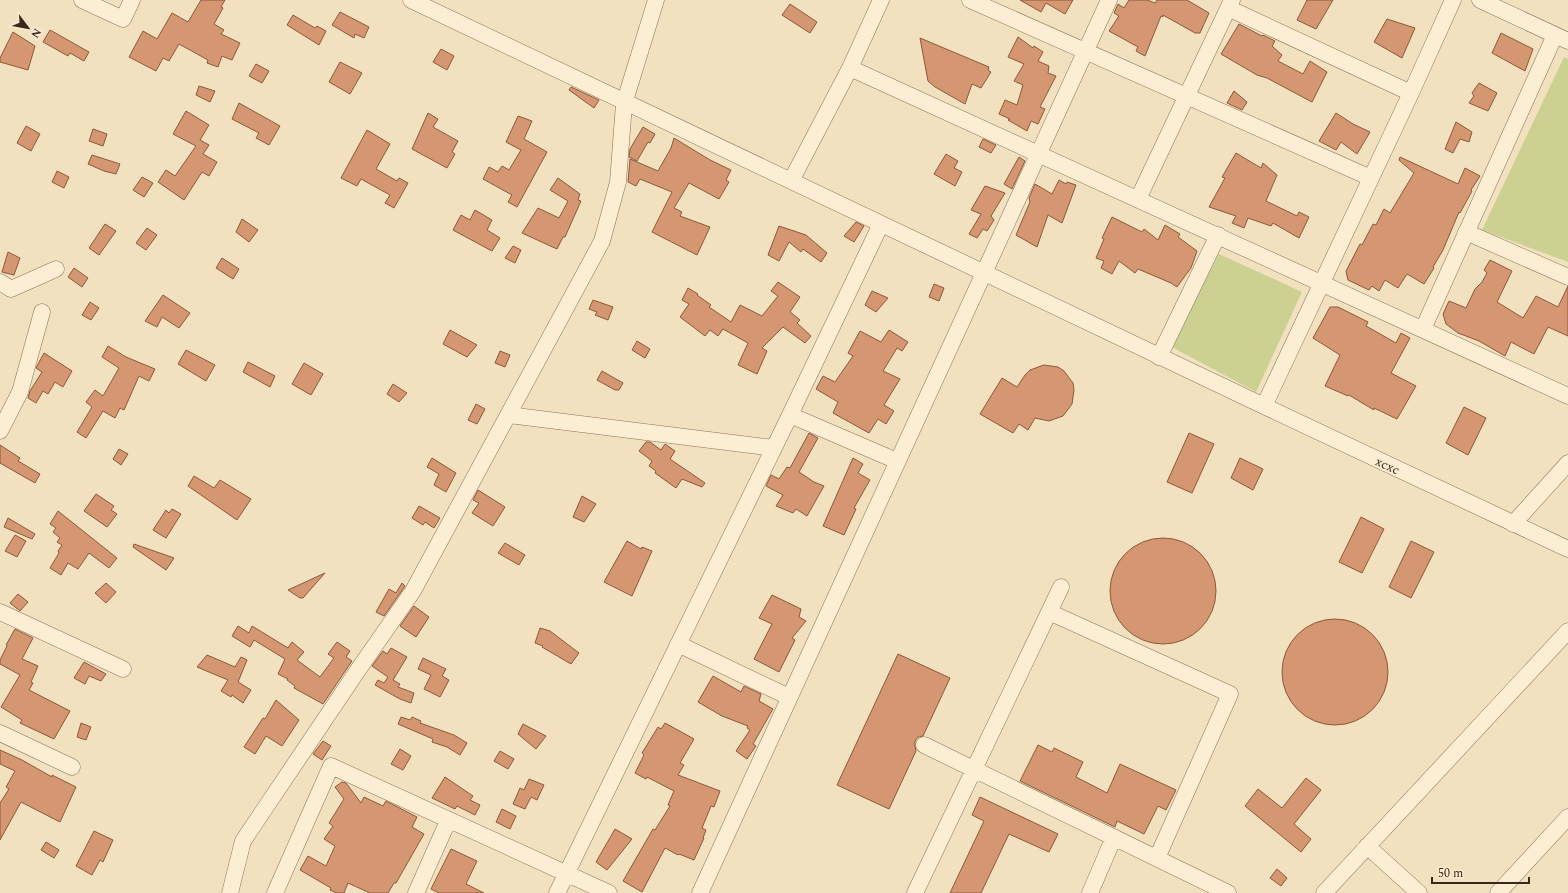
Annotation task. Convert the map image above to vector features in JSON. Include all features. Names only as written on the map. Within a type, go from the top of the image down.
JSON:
[{"type":"street","points":[[82,0],[123,19],[132,0]]},
{"type":"street","name":"xcxc","points":[[411,0],[983,273],[1568,549]]},
{"type":"street","points":[[230,893],[243,841],[413,591],[602,241],[618,182],[625,102],[656,0]]},
{"type":"street","points":[[791,181],[850,68],[881,0]]},
{"type":"street","points":[[970,0],[1371,178]]},
{"type":"street","points":[[700,893],[1109,0]]},
{"type":"street","points":[[1264,406],[1412,93],[1453,0]]},
{"type":"street","points":[[1423,329],[1466,232],[1562,38],[1480,0]]},
{"type":"street","points":[[1138,199],[1230,4],[1412,93]]},
{"type":"street","points":[[850,68],[1568,396]]},
{"type":"street","points":[[557,893],[790,415],[881,224]]},
{"type":"street","points":[[1466,232],[1568,277]]},
{"type":"street","points":[[1159,356],[1218,235]]},
{"type":"street","points":[[0,282],[12,289],[56,269]]},
{"type":"street","points":[[0,431],[20,392],[42,312]]},
{"type":"street","points":[[508,415],[774,448]]},
{"type":"street","points":[[790,415],[897,461]]},
{"type":"street","points":[[1513,524],[1568,463]]},
{"type":"street","points":[[915,893],[1061,587]]},
{"type":"street","points":[[0,612],[123,669]]},
{"type":"street","points":[[1049,612],[1230,694],[1157,858]]},
{"type":"street","points":[[1324,893],[1568,631]]},
{"type":"street","points":[[678,644],[789,697]]},
{"type":"street","points":[[0,733],[72,767]]},
{"type":"street","points":[[924,745],[1228,893]]},
{"type":"street","points":[[275,893],[331,766],[448,821],[609,893]]},
{"type":"street","points":[[1498,893],[1568,817]]},
{"type":"street","points":[[416,893],[448,821]]},
{"type":"street","points":[[1090,893],[1114,837]]},
{"type":"street","points":[[1367,846],[1419,893]]},
{"type":"green space","points":[[1564,57],[1568,59],[1568,262],[1482,230]]},
{"type":"green space","points":[[1219,254],[1302,292],[1256,392],[1170,346]]},
{"type":"building","points":[[201,0],[225,0],[221,7],[223,8],[214,24],[224,30],[221,34],[240,43],[232,60],[222,56],[218,67],[207,63],[208,60],[179,44],[169,61],[163,58],[156,71],[129,57],[143,31],[157,39],[172,13],[188,22]]},
{"type":"building","points":[[1020,0],[1073,0],[1065,14],[1046,3],[1041,12]]},
{"type":"building","points":[[1129,0],[1147,0],[1155,3],[1157,0],[1187,0],[1209,13],[1200,33],[1195,33],[1163,15],[1163,17],[1161,16],[1145,56],[1136,51],[1138,47],[1109,31],[1119,16],[1114,13],[1118,4],[1124,8]]},
{"type":"building","points":[[1307,0],[1333,0],[1316,29],[1297,20]]},
{"type":"building","points":[[790,4],[817,22],[810,33],[782,15]]},
{"type":"building","points":[[340,12],[369,27],[364,38],[355,34],[354,38],[332,25]]},
{"type":"building","points":[[293,15],[315,28],[317,26],[326,31],[319,45],[287,25]]},
{"type":"building","points":[[1387,19],[1415,28],[1402,58],[1374,42]]},
{"type":"building","points":[[1239,24],[1275,41],[1272,46],[1282,55],[1278,61],[1303,74],[1310,61],[1327,72],[1312,102],[1267,78],[1257,75],[1221,54]]},
{"type":"building","points":[[50,30],[89,52],[84,61],[70,53],[68,56],[43,42]]},
{"type":"building","points":[[13,32],[35,46],[28,70],[0,62],[0,58]]},
{"type":"building","points":[[1501,33],[1533,49],[1525,71],[1492,53]]},
{"type":"building","points":[[1018,37],[1033,48],[1034,46],[1043,52],[1038,61],[1049,66],[1048,73],[1056,76],[1040,107],[1045,109],[1038,124],[1031,121],[1027,131],[1008,120],[1010,119],[999,114],[1005,100],[1017,105],[1023,85],[1014,81],[1024,64],[1008,57]]},
{"type":"building","points":[[920,38],[989,67],[988,70],[991,72],[981,88],[972,84],[965,104],[935,87],[928,81]]},
{"type":"building","points":[[441,49],[454,56],[447,70],[433,62]]},
{"type":"building","points":[[340,62],[362,73],[350,94],[329,82]]},
{"type":"building","points":[[256,64],[269,71],[262,83],[249,76]]},
{"type":"building","points":[[1479,83],[1497,93],[1488,111],[1469,103],[1474,96],[1472,93]]},
{"type":"building","points":[[199,86],[215,91],[210,102],[196,95]]},
{"type":"building","points":[[571,87],[599,100],[594,108],[569,90]]},
{"type":"building","points":[[1234,91],[1247,102],[1242,110],[1227,103]]},
{"type":"building","points":[[239,103],[280,126],[269,145],[256,138],[259,133],[232,119]]},
{"type":"building","points":[[186,111],[209,125],[200,140],[209,145],[203,154],[217,162],[209,176],[202,172],[184,200],[158,182],[166,170],[175,176],[196,146],[173,134]]},
{"type":"building","points":[[428,113],[438,119],[433,127],[458,141],[452,152],[455,154],[447,168],[412,149]]},
{"type":"building","points":[[1336,113],[1353,124],[1370,132],[1357,154],[1341,142],[1336,150],[1319,141]]},
{"type":"building","points":[[518,116],[532,121],[524,139],[547,152],[517,207],[508,202],[512,195],[483,179],[489,167],[498,172],[502,166],[509,170],[521,150],[506,142]]},
{"type":"building","points":[[1456,122],[1472,132],[1469,142],[1460,139],[1453,153],[1445,149]]},
{"type":"building","points":[[26,126],[40,134],[31,151],[17,143]]},
{"type":"building","points":[[643,127],[655,134],[650,143],[648,142],[637,161],[629,157],[630,149]]},
{"type":"building","points":[[93,129],[107,134],[103,146],[89,141]]},
{"type":"building","points":[[367,130],[390,144],[376,169],[397,181],[399,178],[408,183],[394,208],[385,203],[390,195],[361,179],[357,186],[341,178]]},
{"type":"building","points":[[674,138],[710,160],[731,170],[726,180],[729,182],[719,199],[689,183],[674,208],[682,212],[680,216],[710,227],[697,255],[652,232],[672,192],[640,179],[636,186],[628,182],[630,159],[658,171],[671,148]]},
{"type":"building","points":[[983,139],[996,145],[991,153],[979,147]]},
{"type":"building","points":[[1236,153],[1261,168],[1263,163],[1277,175],[1266,201],[1297,216],[1299,212],[1309,217],[1299,238],[1273,223],[1271,226],[1248,218],[1244,228],[1232,223],[1236,216],[1209,207],[1225,178],[1222,177]]},
{"type":"building","points":[[946,154],[958,161],[954,168],[962,172],[955,186],[934,174]]},
{"type":"building","points":[[92,155],[120,164],[116,174],[104,171],[88,164]]},
{"type":"building","points":[[1019,157],[1025,161],[1012,189],[1004,184]]},
{"type":"building","points":[[1400,157],[1458,184],[1465,168],[1480,176],[1471,190],[1472,191],[1460,213],[1459,212],[1443,250],[1424,284],[1407,274],[1398,288],[1385,280],[1379,291],[1372,286],[1369,290],[1348,280],[1346,271],[1360,244],[1362,245],[1373,224],[1376,225],[1384,209],[1390,213],[1414,173],[1399,160]]},
{"type":"building","points":[[57,171],[69,177],[64,188],[52,182]]},
{"type":"building","points":[[142,177],[153,183],[144,197],[133,190]]},
{"type":"building","points":[[558,178],[580,194],[578,200],[581,201],[565,237],[563,237],[557,249],[522,233],[538,208],[559,218],[568,201],[550,190]]},
{"type":"building","points":[[1059,180],[1066,184],[1067,182],[1076,185],[1062,223],[1048,215],[1037,247],[1016,235],[1030,202],[1029,198],[1035,184],[1052,194]]},
{"type":"building","points":[[985,186],[1005,193],[991,216],[994,220],[987,231],[983,229],[977,238],[969,234],[981,214],[971,210]]},
{"type":"building","points":[[475,210],[492,220],[487,230],[500,238],[492,251],[453,230],[461,215],[470,220]]},
{"type":"building","points":[[1112,217],[1142,232],[1144,229],[1158,240],[1165,225],[1180,234],[1178,237],[1197,251],[1191,268],[1177,287],[1138,269],[1135,273],[1119,261],[1112,274],[1101,268],[1104,261],[1096,258],[1104,239],[1102,238]]},
{"type":"building","points":[[242,219],[258,230],[249,242],[236,232]]},
{"type":"building","points":[[856,222],[864,226],[854,242],[844,236]]},
{"type":"building","points":[[105,224],[116,231],[99,255],[89,248]]},
{"type":"building","points":[[779,226],[806,235],[827,253],[821,262],[803,249],[801,252],[789,242],[779,261],[768,255]]},
{"type":"building","points":[[147,228],[157,235],[146,250],[136,243]]},
{"type":"building","points":[[513,246],[521,250],[515,263],[505,258]]},
{"type":"building","points":[[8,252],[20,258],[14,275],[2,272]]},
{"type":"building","points":[[222,258],[239,269],[233,279],[216,268]]},
{"type":"building","points":[[1490,260],[1512,271],[1497,302],[1523,318],[1536,296],[1558,307],[1568,286],[1568,336],[1548,327],[1534,354],[1511,342],[1505,356],[1479,341],[1458,333],[1446,324],[1443,314],[1449,301],[1466,308],[1475,289],[1482,282],[1487,273],[1484,270]]},
{"type":"building","points":[[74,268],[88,278],[82,287],[68,277]]},
{"type":"building","points":[[778,282],[800,297],[790,312],[800,320],[797,323],[811,336],[805,343],[783,327],[762,348],[767,351],[757,374],[738,365],[748,343],[723,329],[718,336],[710,330],[705,336],[680,317],[689,304],[682,300],[688,288],[711,305],[709,307],[731,322],[740,305],[762,316],[778,296],[771,291]]},
{"type":"building","points":[[934,284],[944,288],[939,301],[929,297]]},
{"type":"building","points":[[872,291],[888,298],[876,312],[865,305]]},
{"type":"building","points":[[163,295],[190,313],[179,328],[162,317],[157,327],[145,321]]},
{"type":"building","points":[[593,300],[613,307],[608,320],[595,315],[597,312],[589,309]]},
{"type":"building","points":[[90,302],[99,308],[91,320],[82,315]]},
{"type":"building","points":[[1330,307],[1338,307],[1368,322],[1366,326],[1396,343],[1401,333],[1410,338],[1391,373],[1416,386],[1397,419],[1374,408],[1374,410],[1349,395],[1348,396],[1325,386],[1340,355],[1313,338]]},
{"type":"building","points":[[450,330],[477,345],[467,357],[443,344]]},
{"type":"building","points":[[889,330],[908,342],[902,351],[897,348],[883,371],[900,379],[884,405],[894,411],[886,424],[878,419],[869,433],[833,413],[838,402],[816,389],[823,376],[835,382],[853,356],[848,353],[860,331],[881,342]]},
{"type":"building","points":[[637,341],[650,349],[645,358],[632,350]]},
{"type":"building","points":[[108,346],[126,357],[155,369],[149,381],[139,376],[124,410],[120,408],[115,418],[103,411],[86,438],[77,432],[92,407],[86,402],[95,390],[103,396],[119,368],[102,357]]},
{"type":"building","points":[[186,350],[215,365],[206,381],[178,364]]},
{"type":"building","points":[[500,351],[510,355],[505,367],[495,363]]},
{"type":"building","points":[[44,353],[72,371],[63,387],[55,382],[48,394],[43,391],[36,403],[28,398],[30,391],[42,372],[36,368]]},
{"type":"building","points":[[248,362],[275,376],[270,387],[243,372]]},
{"type":"building","points":[[304,363],[323,374],[311,395],[292,384]]},
{"type":"building","points":[[1044,365],[1058,367],[1064,371],[1073,383],[1074,390],[1072,404],[1063,416],[1049,421],[1035,418],[1028,430],[1019,424],[1013,433],[980,414],[1002,378],[1017,387],[1030,370]]},
{"type":"building","points":[[602,371],[623,383],[619,390],[615,390],[597,380]]},
{"type":"building","points":[[393,384],[407,393],[399,402],[387,394]]},
{"type":"building","points":[[476,404],[485,409],[477,424],[468,420]]},
{"type":"building","points":[[1464,407],[1486,418],[1468,455],[1446,443]]},
{"type":"building","points":[[809,433],[818,438],[799,472],[814,482],[824,486],[807,516],[796,509],[793,513],[776,506],[783,495],[766,486],[771,475],[779,479],[787,467],[790,468]]},
{"type":"building","points":[[1189,433],[1214,444],[1192,493],[1167,482]]},
{"type":"building","points":[[646,442],[650,442],[661,450],[665,444],[675,451],[670,459],[705,483],[702,487],[682,479],[676,488],[655,473],[656,471],[649,466],[652,461],[639,451]]},
{"type":"building","points":[[0,445],[20,458],[18,461],[40,474],[35,483],[0,463]]},
{"type":"building","points":[[119,449],[128,454],[121,465],[113,459]]},
{"type":"building","points":[[432,458],[456,473],[446,492],[434,485],[439,474],[427,467]]},
{"type":"building","points":[[853,458],[863,464],[858,473],[870,480],[854,508],[856,509],[844,535],[823,526]]},
{"type":"building","points":[[1240,458],[1263,469],[1253,490],[1231,478]]},
{"type":"building","points":[[194,476],[214,488],[220,480],[251,499],[237,520],[188,486]]},
{"type":"building","points":[[478,490],[505,507],[493,526],[472,513],[479,503],[473,500]]},
{"type":"building","points":[[96,494],[114,506],[111,510],[117,514],[107,527],[84,511]]},
{"type":"building","points":[[582,496],[596,504],[584,522],[573,517]]},
{"type":"building","points":[[419,506],[440,518],[434,528],[425,522],[423,525],[412,518]]},
{"type":"building","points":[[172,509],[181,514],[166,538],[153,530],[166,510],[169,513]]},
{"type":"building","points":[[58,511],[117,558],[109,568],[89,553],[78,569],[68,563],[61,575],[50,568],[62,545],[57,542],[60,538],[53,532],[56,528],[50,524]]},
{"type":"building","points":[[1361,517],[1384,529],[1362,573],[1339,562]]},
{"type":"building","points":[[8,518],[35,534],[32,539],[4,527]]},
{"type":"building","points":[[15,535],[26,541],[17,557],[5,551]]},
{"type":"building","points":[[1163,538],[1183,542],[1200,554],[1212,571],[1216,591],[1212,611],[1200,628],[1183,640],[1163,644],[1143,640],[1126,628],[1114,611],[1110,591],[1114,571],[1126,554],[1143,542]]},
{"type":"building","points":[[627,541],[641,549],[642,547],[652,551],[632,596],[604,582]]},
{"type":"building","points":[[1411,541],[1434,552],[1411,598],[1389,587]]},
{"type":"building","points":[[505,543],[525,555],[519,565],[498,553]]},
{"type":"building","points":[[134,544],[174,558],[166,570],[133,547]]},
{"type":"building","points":[[325,573],[303,598],[300,598],[288,590]]},
{"type":"building","points":[[106,583],[116,592],[106,603],[95,593]]},
{"type":"building","points":[[402,583],[405,586],[384,616],[376,612],[389,589],[396,593]]},
{"type":"building","points":[[18,594],[28,602],[20,611],[10,603]]},
{"type":"building","points":[[772,595],[801,609],[799,617],[806,621],[792,638],[795,640],[779,672],[754,659],[772,624],[759,618]]},
{"type":"building","points":[[414,606],[429,617],[416,637],[400,626]]},
{"type":"building","points":[[1335,619],[1355,623],[1372,635],[1384,652],[1388,672],[1384,692],[1372,709],[1355,721],[1335,725],[1315,721],[1298,709],[1286,692],[1282,672],[1286,652],[1298,635],[1315,623]]},
{"type":"building","points":[[238,626],[249,633],[252,626],[288,648],[292,642],[304,652],[297,660],[320,677],[334,658],[328,654],[337,642],[350,651],[346,657],[352,661],[323,704],[294,688],[295,686],[287,680],[288,679],[278,674],[285,659],[254,640],[250,647],[232,636]]},
{"type":"building","points":[[540,628],[550,631],[579,653],[571,664],[542,647],[543,646],[535,643]]},
{"type":"building","points":[[15,629],[33,638],[22,659],[38,666],[31,682],[33,683],[29,690],[70,711],[54,739],[20,723],[22,720],[1,707],[20,675],[0,664],[0,660],[7,646],[6,645]]},
{"type":"building","points":[[391,648],[407,657],[393,680],[400,684],[398,687],[414,693],[411,703],[400,699],[375,685],[378,680],[384,683],[388,677],[372,666],[383,651],[387,654]]},
{"type":"building","points":[[898,654],[950,678],[923,736],[918,737],[915,741],[916,751],[889,809],[837,785]]},
{"type":"building","points":[[207,655],[235,667],[241,657],[247,660],[238,682],[251,690],[243,703],[232,695],[231,697],[221,691],[228,680],[197,667]]},
{"type":"building","points":[[423,658],[446,669],[442,676],[449,680],[440,697],[424,689],[431,675],[418,669]]},
{"type":"building","points":[[84,662],[106,674],[101,681],[89,676],[85,684],[74,678]]},
{"type":"building","points":[[713,676],[741,692],[744,686],[761,694],[759,701],[773,709],[753,744],[756,746],[747,759],[736,751],[750,730],[747,728],[748,726],[722,716],[698,702]]},
{"type":"building","points":[[276,700],[299,720],[282,746],[266,736],[255,754],[244,747],[263,718],[265,719]]},
{"type":"building","points":[[401,717],[410,720],[412,717],[421,721],[420,723],[454,735],[467,743],[460,755],[447,747],[432,742],[433,739],[398,724]]},
{"type":"building","points":[[81,723],[91,727],[86,740],[77,737]]},
{"type":"building","points":[[665,723],[694,739],[680,763],[684,765],[678,775],[720,791],[714,807],[711,806],[702,828],[706,830],[704,838],[694,860],[679,854],[678,855],[665,848],[642,892],[623,881],[653,829],[655,830],[670,806],[668,805],[674,791],[647,777],[646,779],[635,773],[644,755],[642,753],[658,727],[661,729]]},
{"type":"building","points":[[523,724],[546,736],[536,749],[518,734]]},
{"type":"building","points":[[323,741],[331,746],[322,760],[313,754]]},
{"type":"building","points":[[1038,745],[1052,752],[1054,748],[1083,762],[1076,777],[1107,793],[1120,764],[1176,790],[1166,810],[1158,806],[1144,834],[1117,821],[1115,827],[1020,781]]},
{"type":"building","points":[[400,749],[411,756],[403,770],[391,764]]},
{"type":"building","points":[[0,750],[22,760],[52,777],[52,775],[76,787],[60,822],[21,802],[0,840],[0,803],[9,789],[6,787],[15,771],[0,764]]},
{"type":"building","points":[[500,751],[514,759],[508,769],[494,761]]},
{"type":"building","points":[[445,777],[473,796],[470,800],[480,805],[475,815],[457,806],[455,809],[432,798]]},
{"type":"building","points":[[1306,778],[1321,790],[1294,824],[1311,839],[1301,852],[1245,806],[1258,789],[1282,808]]},
{"type":"building","points":[[529,779],[544,785],[537,800],[531,797],[525,809],[513,804],[520,788],[524,790]]},
{"type":"building","points":[[342,782],[346,783],[361,803],[364,797],[383,806],[386,801],[417,817],[412,827],[424,834],[396,883],[394,883],[388,893],[370,893],[348,883],[344,893],[337,893],[300,870],[308,856],[326,866],[335,846],[324,839],[333,826],[329,823],[344,799],[335,787]]},
{"type":"building","points":[[980,797],[1058,834],[1049,852],[1009,834],[981,893],[950,893],[984,821],[972,815]]},
{"type":"building","points":[[502,809],[516,816],[510,829],[496,822]]},
{"type":"building","points":[[615,829],[632,839],[607,870],[596,862]]},
{"type":"building","points":[[94,831],[113,840],[103,862],[100,860],[92,875],[76,866]]},
{"type":"building","points":[[46,842],[59,850],[54,858],[41,850]]},
{"type":"building","points":[[451,849],[477,861],[466,884],[484,893],[439,893],[431,889]]},
{"type":"building","points":[[1277,869],[1287,878],[1281,886],[1270,878]]}]
